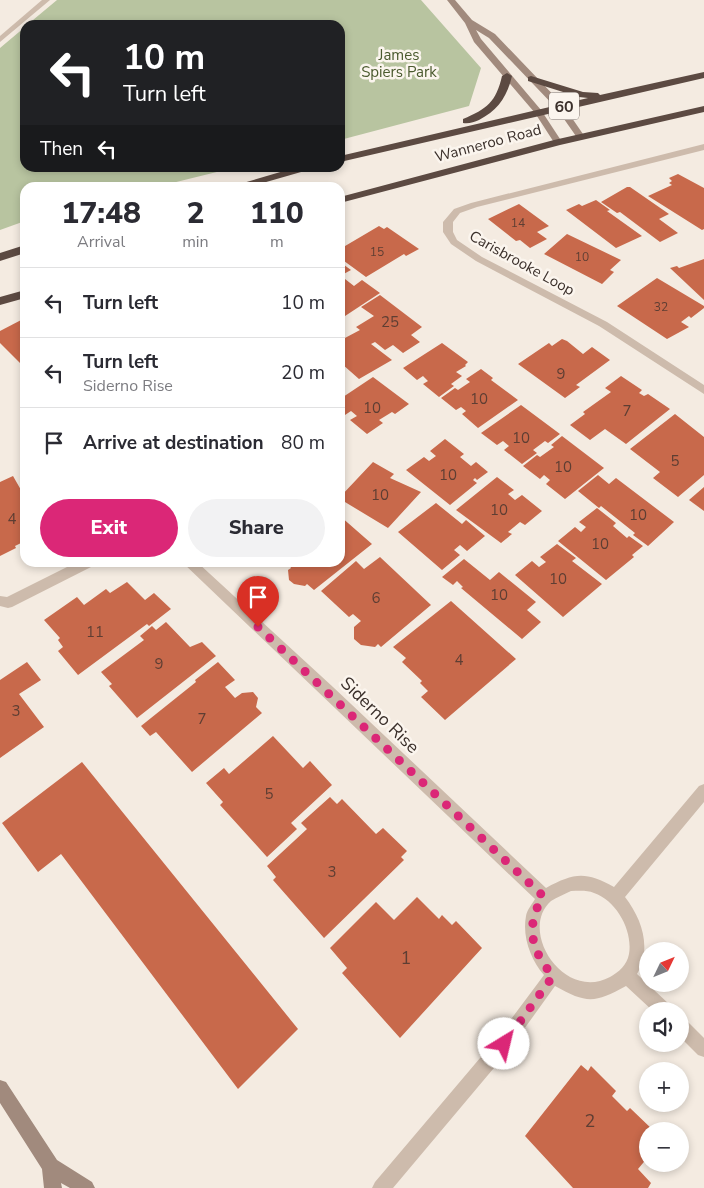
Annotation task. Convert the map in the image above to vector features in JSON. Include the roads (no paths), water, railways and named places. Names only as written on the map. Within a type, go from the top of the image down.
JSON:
[{"type":"highway","name":"Wanneroo Road","points":[[345,158],[424,138],[704,75]]},
{"type":"highway","points":[[424,138],[490,110],[500,100],[505,90],[508,76]]},
{"type":"highway","points":[[531,79],[582,95],[621,94]]},
{"type":"highway","name":"Wanneroo Road","points":[[345,199],[558,142],[704,109]]},
{"type":"highway","points":[[253,182],[289,172]]},
{"type":"highway","points":[[0,257],[20,251]]},
{"type":"highway","points":[[0,301],[20,295]]},
{"type":"street","points":[[24,20],[46,0]]},
{"type":"street","points":[[451,0],[469,22],[477,40],[538,112],[558,142]]},
{"type":"street","points":[[469,22],[492,36],[531,79],[560,107],[581,137]]},
{"type":"street","points":[[0,40],[20,24]]},
{"type":"street","points":[[0,31],[9,34]]},
{"type":"street","name":"Carisbrooke Loop","points":[[701,384],[604,324],[480,259],[454,242],[448,232],[448,222],[457,211],[474,205],[704,147]]},
{"type":"street","points":[[0,601],[8,603],[79,567]]},
{"type":"street","name":"Siderno Rise","points":[[192,567],[328,691],[543,896]]},
{"type":"street","points":[[615,897],[704,791]]},
{"type":"street","points":[[570,883],[585,883],[601,887],[615,897],[627,910],[635,927],[637,944],[634,961],[627,976],[615,986],[600,991],[584,991],[568,986],[553,976],[541,962],[534,944],[532,927],[535,910],[543,896],[555,887],[570,883]]},
{"type":"street","points":[[381,1188],[504,1044],[553,976]]},
{"type":"street","points":[[627,976],[654,1002]]},
{"type":"street","points":[[689,1035],[704,1049]]},
{"type":"street","points":[[0,1088],[51,1166],[86,1188]]},
{"type":"street","points":[[51,1166],[53,1188]]},
{"type":"park label","name":"James Spiers Park","points":[[399,64]]}]
